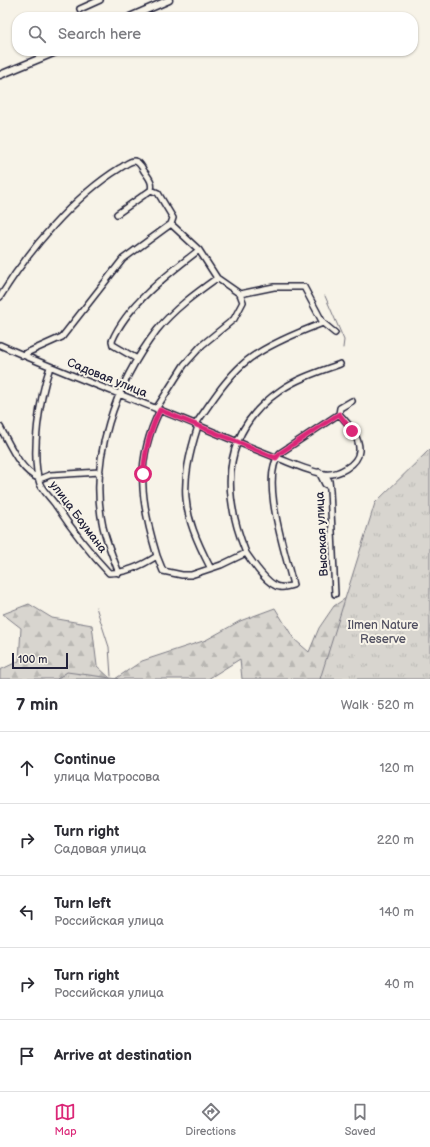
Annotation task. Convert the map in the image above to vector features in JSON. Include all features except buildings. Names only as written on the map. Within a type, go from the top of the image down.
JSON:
[{"type":"main road","points":[[141,12],[169,0]]},
{"type":"main road","points":[[0,75],[46,56]]},
{"type":"street","points":[[80,9],[100,0]]},
{"type":"street","points":[[0,297],[24,262],[65,214],[112,173],[134,161],[139,163],[151,181],[151,190],[116,214]]},
{"type":"street","points":[[22,354],[62,337],[123,259],[171,224],[172,218],[158,193],[151,190]]},
{"type":"street","points":[[171,224],[199,250],[217,278],[240,294],[243,302],[234,320],[202,345],[184,365],[158,410],[145,451],[142,497],[146,520],[163,571],[182,575],[191,575],[210,567],[221,565],[246,553]]},
{"type":"street","points":[[137,360],[113,345],[112,341],[114,337],[130,313],[168,274],[199,250]]},
{"type":"street","points":[[157,556],[145,564],[118,573],[103,526],[100,472],[104,442],[119,393],[137,360],[157,330],[192,296],[217,278]]},
{"type":"street","points":[[240,294],[274,287],[304,287],[323,323],[335,333]]},
{"type":"street","points":[[210,567],[196,540],[189,520],[186,505],[185,485],[187,465],[197,425],[225,383],[244,363],[279,342],[323,323]]},
{"type":"street","name":"Садовая улица","points":[[0,345],[50,367],[197,425],[236,443],[325,474]]},
{"type":"street","points":[[339,414],[280,453],[276,458],[272,473],[271,492],[293,585],[281,587],[274,585],[254,564],[246,553],[237,530],[230,491],[232,455],[236,443],[258,410],[282,389],[340,364]]},
{"type":"street","name":"улица Баумана","points":[[50,367],[44,385],[38,418],[36,468],[41,484],[69,526],[101,565],[109,573],[118,573]]},
{"type":"street","points":[[325,474],[341,472],[357,457],[358,443],[352,431],[339,414],[340,408],[352,401]]},
{"type":"street","points":[[0,427],[16,456],[31,475],[40,479],[50,475],[100,472]]},
{"type":"street","points":[[319,472],[325,484],[327,485],[329,483]]},
{"type":"street","name":"Высокая улица","points":[[325,474],[329,483],[335,594]]},
{"type":"green space","name":"Ilmen Nature Reserve","points":[[430,449],[430,679],[320,679],[375,503]]},
{"type":"green space","points":[[361,588],[406,679],[242,679],[240,659],[208,679],[115,679],[142,661],[206,640],[240,621],[275,608],[294,639],[309,652],[319,628],[334,606]]},
{"type":"green space","points":[[29,604],[52,618],[92,625],[97,666],[111,679],[0,679],[0,670],[19,661],[21,628],[3,614]]},
{"type":"green space","points":[[67,672],[118,679],[57,679]]},
{"type":"waterway","points":[[325,296],[344,340],[343,348]]},
{"type":"waterway","points":[[96,607],[109,647],[111,676]]},
{"type":"route","points":[[143,474],[145,451],[153,424],[160,410],[236,443],[276,458],[280,453],[339,414],[352,431]]}]
